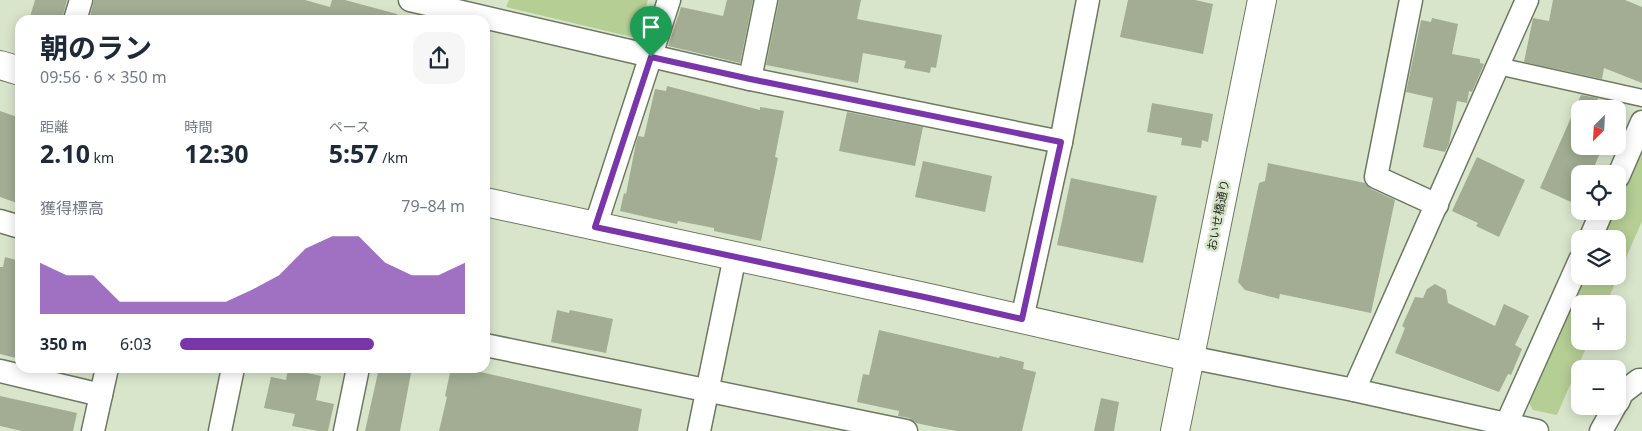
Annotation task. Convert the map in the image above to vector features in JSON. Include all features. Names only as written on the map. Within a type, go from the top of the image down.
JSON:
[{"type":"street","points":[[76,15],[81,0]]},
{"type":"street","points":[[410,0],[488,9],[651,57],[1061,142]]},
{"type":"street","points":[[595,227],[669,0]]},
{"type":"street","points":[[750,79],[766,0]]},
{"type":"street","points":[[1022,319],[1061,142],[1088,0]]},
{"type":"street","name":"おいせ橋通り","points":[[1175,431],[1262,0]]},
{"type":"street","points":[[1412,0],[1376,177],[1436,205]]},
{"type":"street","points":[[1354,390],[1526,0]]},
{"type":"street","points":[[0,65],[15,70]]},
{"type":"street","points":[[1498,66],[1642,98]]},
{"type":"street","points":[[1623,165],[1642,122]]},
{"type":"street","points":[[490,203],[1189,357],[1354,390],[1537,431]]},
{"type":"street","points":[[0,221],[15,226]]},
{"type":"street","points":[[699,431],[735,256]]},
{"type":"street","points":[[1507,423],[1571,280]]},
{"type":"street","points":[[490,345],[906,431]]},
{"type":"street","points":[[0,371],[101,395]]},
{"type":"street","points":[[94,431],[106,373]]},
{"type":"street","points":[[220,431],[232,373]]},
{"type":"street","points":[[345,431],[357,373]]},
{"type":"street","points":[[1626,390],[1639,380],[1642,380]]},
{"type":"street","points":[[1601,431],[1610,415]]},
{"type":"green space","points":[[509,0],[648,0],[636,38],[506,7]]},
{"type":"green space","points":[[1642,141],[1642,221],[1626,258],[1626,230],[1603,230],[1607,220],[1626,220],[1626,178]]},
{"type":"green space","points":[[1579,285],[1614,285],[1610,295],[1575,295]]},
{"type":"green space","points":[[1571,303],[1571,350],[1585,350],[1581,360],[1571,360],[1571,383],[1557,415],[1533,410],[1528,401]]},
{"type":"building","points":[[35,0],[67,0],[63,15],[30,15]]},
{"type":"building","points":[[94,0],[305,0],[330,7],[332,0],[345,0],[397,14],[397,15],[90,15]]},
{"type":"building","points":[[727,0],[753,0],[740,63],[668,46],[681,7],[723,16]]},
{"type":"building","points":[[779,0],[861,0],[857,19],[942,35],[936,68],[931,67],[930,73],[904,68],[906,61],[863,53],[858,83],[766,65]]},
{"type":"building","points":[[1128,0],[1195,0],[1213,4],[1203,54],[1120,37]]},
{"type":"building","points":[[1553,0],[1625,0],[1642,7],[1642,83],[1604,68],[1602,79],[1524,62],[1533,18],[1549,21]]},
{"type":"building","points":[[1432,18],[1458,24],[1452,54],[1480,59],[1480,63],[1484,64],[1472,92],[1469,91],[1467,103],[1457,101],[1449,144],[1445,152],[1423,147],[1433,98],[1406,92],[1421,20],[1431,22]]},
{"type":"building","points":[[667,86],[760,110],[760,107],[784,111],[775,157],[778,158],[761,241],[714,231],[714,228],[678,221],[677,224],[620,211],[624,193],[626,194],[638,136],[644,137],[655,89],[666,91]]},
{"type":"building","points":[[1581,95],[1598,98],[1598,100],[1579,100]]},
{"type":"building","points":[[1152,103],[1213,114],[1208,142],[1202,140],[1201,148],[1181,145],[1182,138],[1147,132]]},
{"type":"building","points":[[0,111],[15,116],[15,202],[0,197]]},
{"type":"building","points":[[847,112],[923,127],[915,166],[839,151]]},
{"type":"building","points":[[1571,118],[1571,155],[1599,155],[1595,165],[1571,165],[1571,202],[1540,188]]},
{"type":"building","points":[[1477,157],[1525,180],[1499,237],[1476,226],[1478,223],[1452,211]]},
{"type":"building","points":[[923,161],[992,176],[985,212],[915,197]]},
{"type":"building","points":[[1268,163],[1365,183],[1371,189],[1395,200],[1371,313],[1280,294],[1279,299],[1245,290],[1238,282],[1259,183],[1265,181]]},
{"type":"building","points":[[1071,178],[1157,196],[1143,263],[1057,245]]},
{"type":"building","points":[[5,257],[15,260],[15,358],[0,354],[0,267],[3,267]]},
{"type":"building","points":[[1435,284],[1446,290],[1448,303],[1495,326],[1504,304],[1529,316],[1515,345],[1522,349],[1511,375],[1508,374],[1499,392],[1395,353],[1405,328],[1402,326],[1415,297],[1423,298],[1427,289]]},
{"type":"building","points":[[557,310],[569,313],[570,310],[613,319],[606,353],[551,342]]},
{"type":"building","points":[[879,330],[1024,362],[1023,369],[1036,372],[1022,431],[957,431],[916,423],[909,418],[898,416],[899,411],[857,402],[863,374],[869,375]]},
{"type":"building","points":[[287,373],[307,373],[321,376],[316,400],[334,404],[328,431],[292,426],[295,414],[264,408],[271,377],[286,380]]},
{"type":"building","points":[[378,373],[411,373],[400,431],[365,431]]},
{"type":"building","points":[[450,373],[485,373],[642,409],[638,431],[439,431],[447,397],[445,396]]},
{"type":"building","points":[[0,396],[77,413],[73,431],[22,431],[0,426]]},
{"type":"building","points":[[1101,398],[1119,402],[1114,431],[1094,431]]},
{"type":"route","points":[[651,57],[1061,142],[1022,319],[595,227],[651,57]]}]
